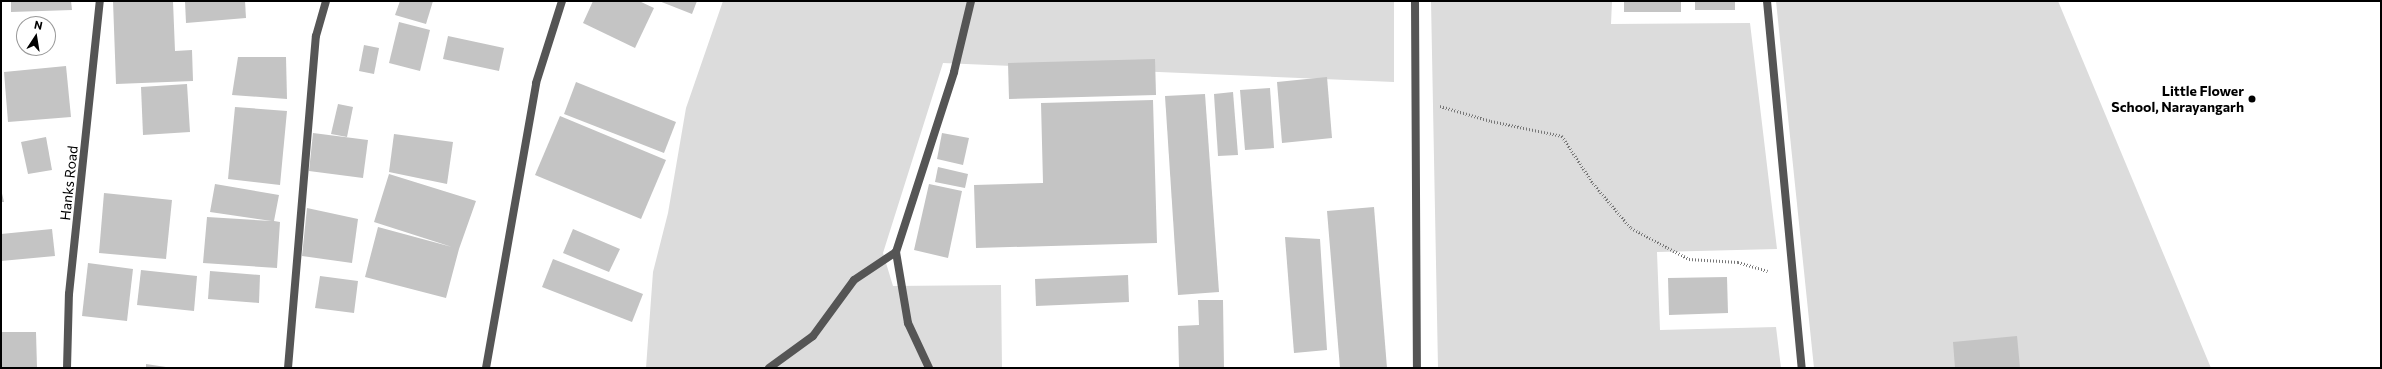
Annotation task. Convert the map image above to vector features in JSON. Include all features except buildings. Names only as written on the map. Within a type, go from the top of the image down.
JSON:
[{"type":"street","name":"Hanks Road","points":[[67,368],[69,294],[100,1]]},
{"type":"street","points":[[288,368],[316,36],[326,1]]},
{"type":"street","points":[[486,368],[536,83],[562,1]]},
{"type":"street","points":[[929,368],[908,323],[896,252],[954,72],[971,1]]},
{"type":"street","points":[[1415,1],[1417,368]]},
{"type":"street","points":[[1767,1],[1802,368]]},
{"type":"street","points":[[769,368],[813,336],[854,280],[896,252]]},
{"type":"path","points":[[1415,99],[1491,121],[1562,136],[1593,183],[1631,228],[1689,260],[1738,262],[1794,278]]},
{"type":"shaded area","points":[[723,1],[1394,1],[1394,82],[943,63],[883,253],[893,286],[1001,285],[1002,368],[646,368],[653,272],[668,213],[686,108]]},
{"type":"shaded area","points":[[1431,1],[1612,1],[1611,24],[1750,23],[1777,249],[1657,252],[1660,330],[1776,327],[1781,368],[1438,368]]},
{"type":"shaded area","points":[[1776,1],[2058,1],[2211,368],[1814,368]]},
{"type":"place","name":"Little Flower School, Narayangarh","points":[[2252,99]]}]
